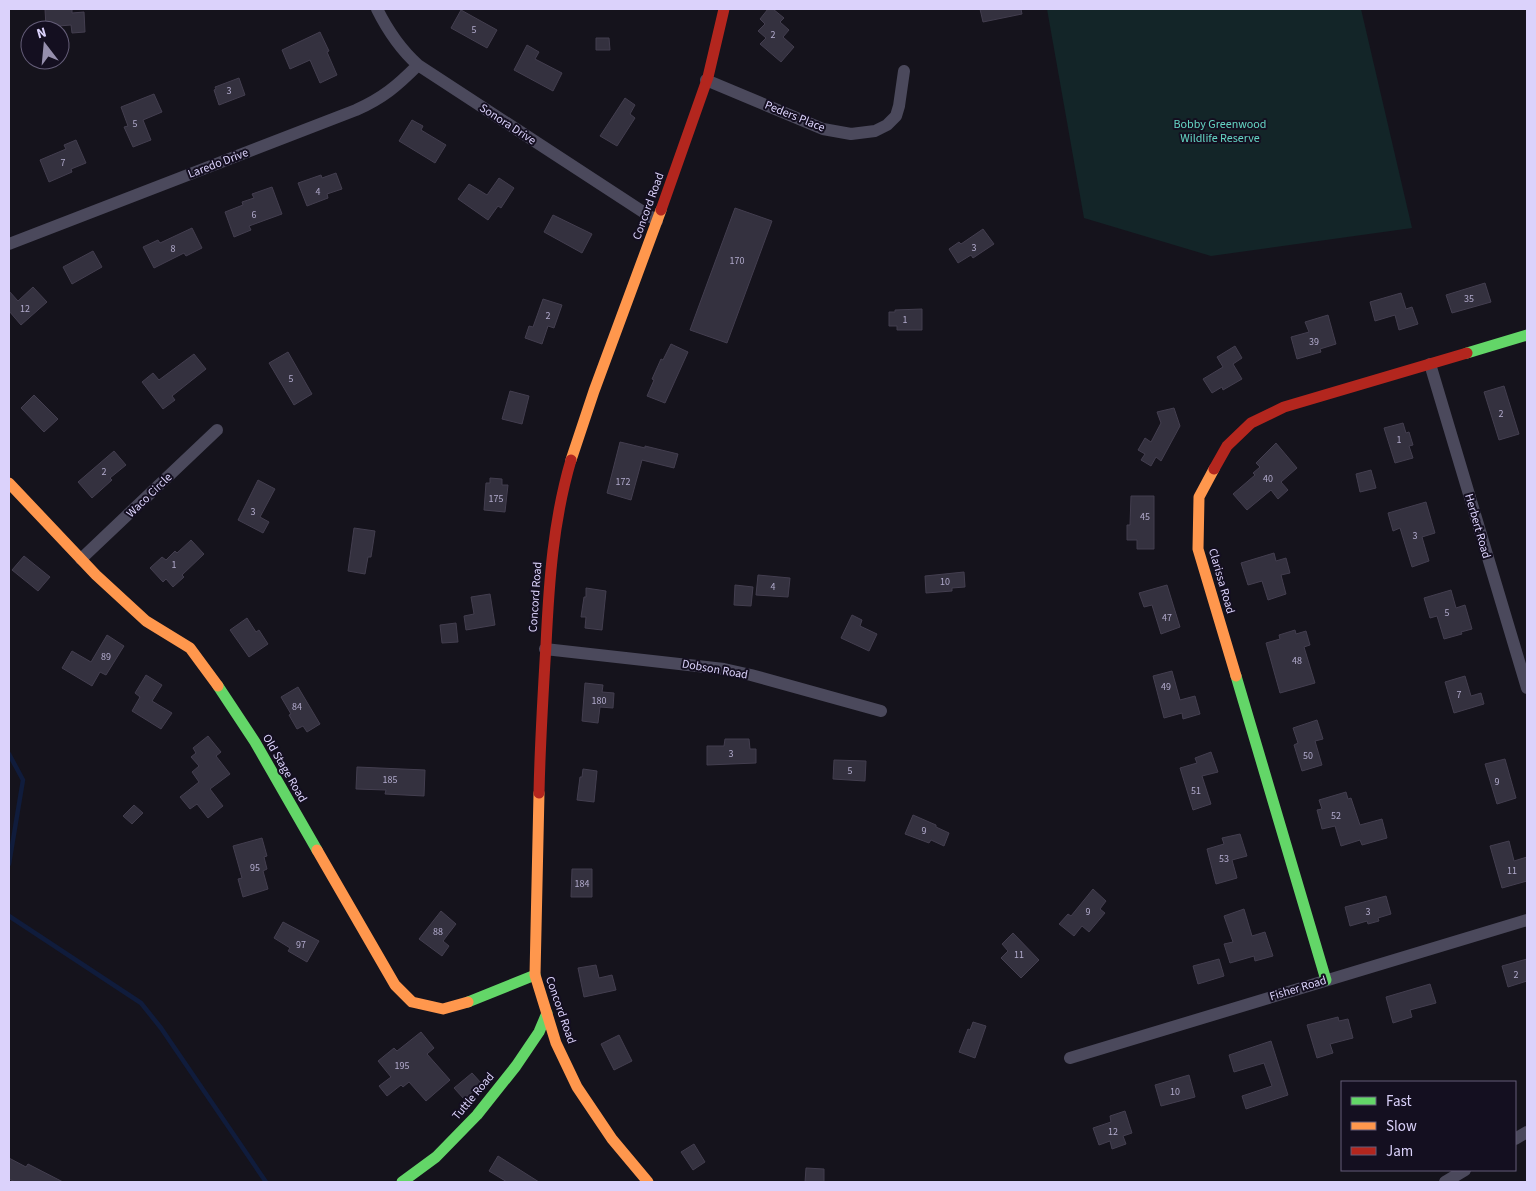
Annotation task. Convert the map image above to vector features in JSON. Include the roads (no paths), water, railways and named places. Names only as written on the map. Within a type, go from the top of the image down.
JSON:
[{"type":"street","name":"Sonora Drive","points":[[378,9],[389,31],[407,55],[418,65],[657,221]]},
{"type":"street","name":"Concord Road","points":[[648,1182],[612,1139],[577,1087],[556,1043],[535,975],[540,742],[551,550],[580,426],[682,153],[706,80],[724,9]]},
{"type":"street","name":"Laredo Drive","points":[[9,244],[356,110],[374,102],[391,91],[418,65]]},
{"type":"street","name":"Peders Place","points":[[706,80],[823,129],[851,134],[865,134],[887,125],[896,116],[904,71]]},
{"type":"street","name":"Clarissa Road","points":[[1326,980],[1198,549],[1199,497],[1227,446],[1251,423],[1284,407],[1527,335]]},
{"type":"street","name":"Herbert Road","points":[[1430,364],[1527,688]]},
{"type":"street","name":"Waco Circle","points":[[81,559],[217,430]]},
{"type":"street","name":"Old Stage Road","points":[[9,483],[81,559],[146,621],[190,648],[215,682],[254,742],[395,986],[412,1002],[443,1009],[473,1001],[535,975]]},
{"type":"street","name":"Dobson Road","points":[[545,649],[724,669],[881,711]]},
{"type":"street","name":"Fisher Road","points":[[1070,1058],[1527,920]]},
{"type":"street","name":"Tuttle Road","points":[[402,1182],[436,1157],[476,1115],[516,1066],[540,1032],[546,1013]]},
{"type":"street","points":[[1516,1138],[1527,1132]]},
{"type":"street","points":[[1446,1182],[1463,1171]]},
{"type":"waterway","points":[[9,754],[23,780],[9,864]]},
{"type":"waterway","points":[[9,916],[141,1003],[161,1028],[266,1182]]},
{"type":"park label","name":"Bobby Greenwood Wildlife Reserve","points":[[1220,131]]}]
